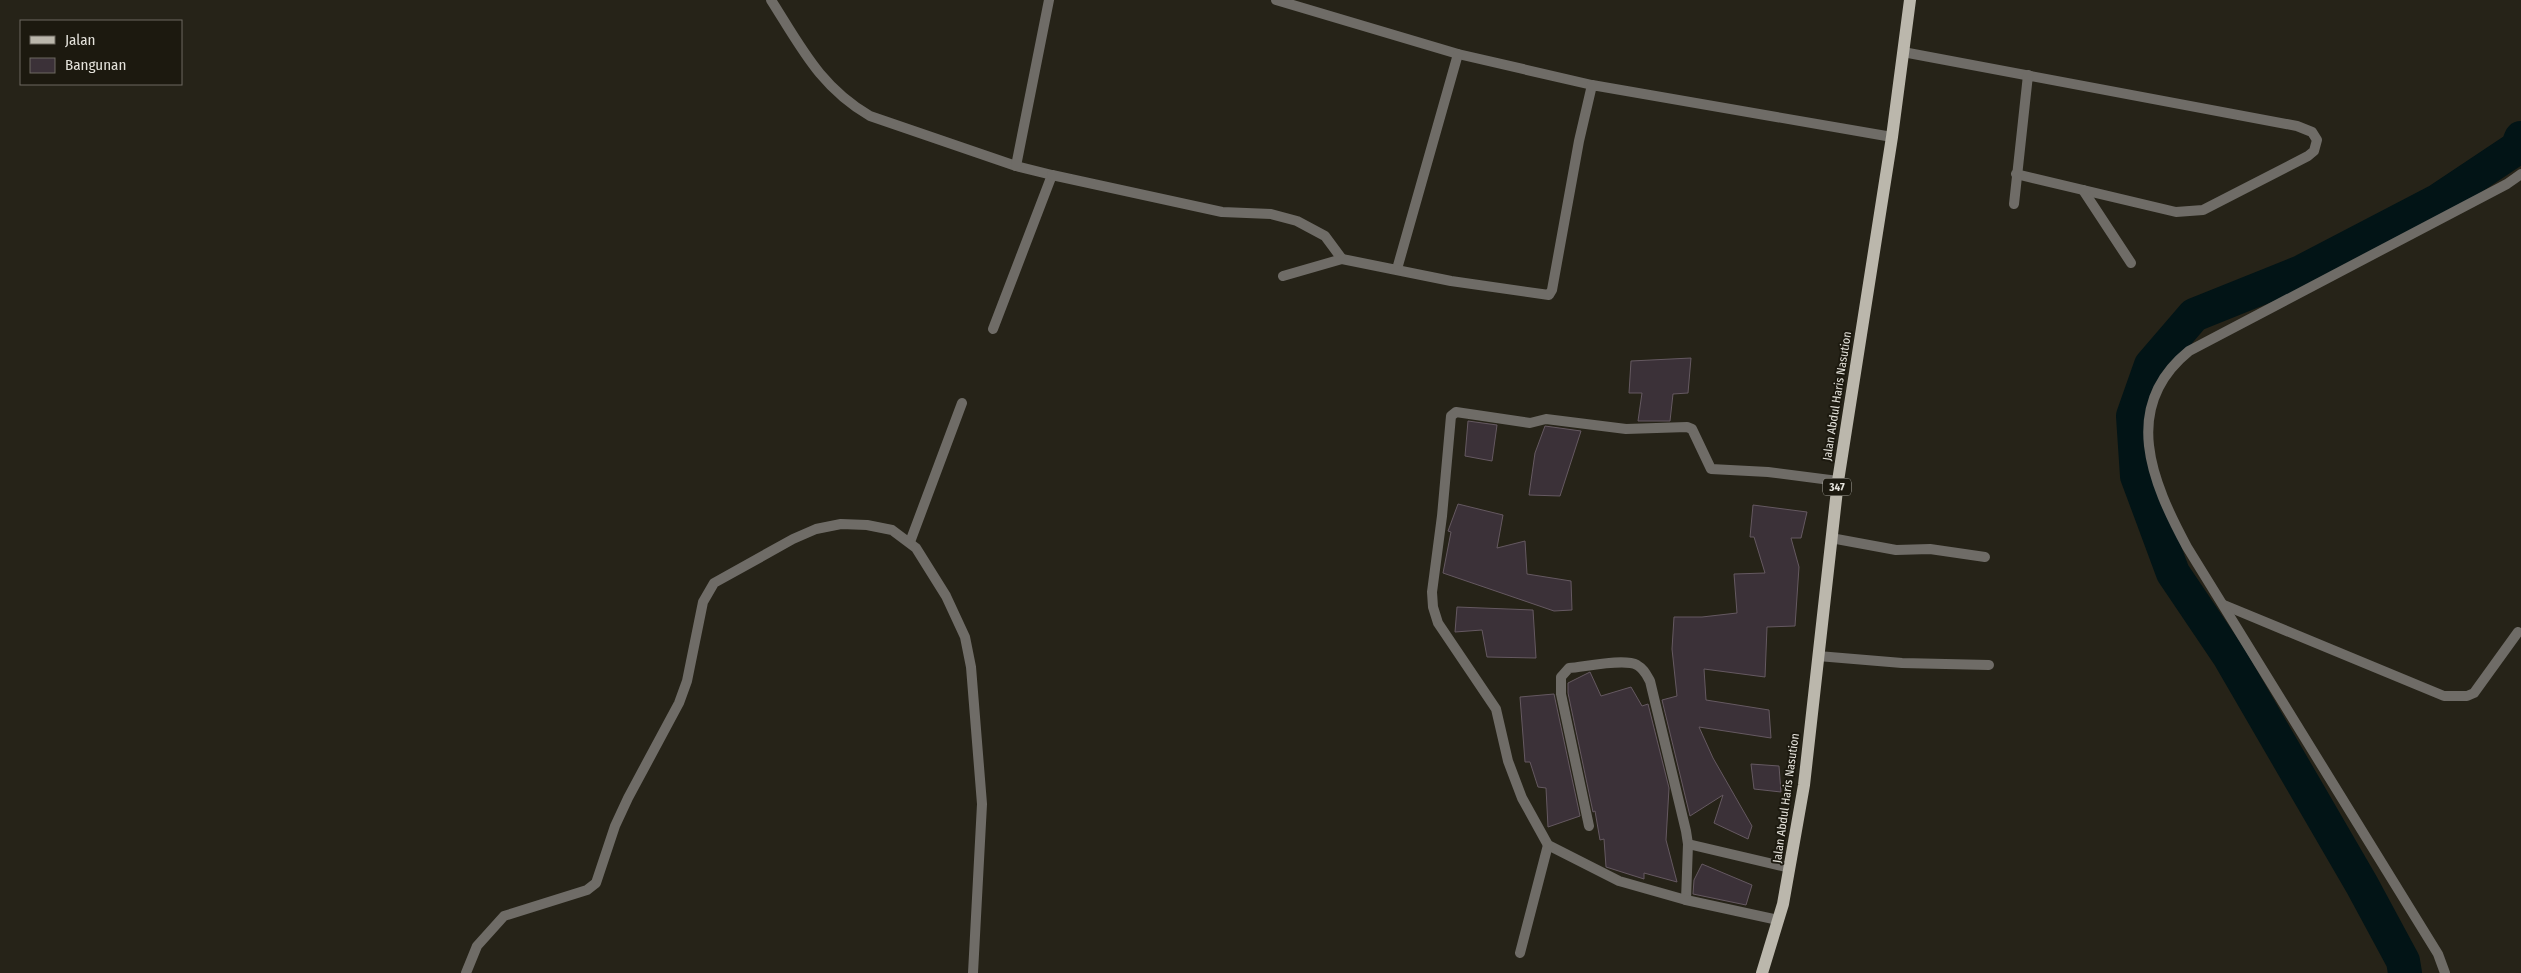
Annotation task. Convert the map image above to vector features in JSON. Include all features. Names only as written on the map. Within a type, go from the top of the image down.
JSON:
[{"type":"main road","name":"Jalan Abdul Haris Nasution","points":[[1762,973],[1778,920],[1790,868],[1804,785],[1838,481],[1892,137],[1910,0]]},
{"type":"street","points":[[770,0],[818,73],[837,93],[870,116],[1016,166],[1052,175],[1222,212],[1271,214],[1297,222],[1326,236],[1342,259]]},
{"type":"street","points":[[1016,166],[1049,0]]},
{"type":"street","points":[[1276,0],[1458,54],[1592,85],[1892,137]]},
{"type":"street","points":[[1903,52],[2298,126],[2312,132],[2317,140],[2314,151],[2308,156],[2203,210],[2194,212],[2176,212],[2016,174]]},
{"type":"street","points":[[1397,269],[1458,54]]},
{"type":"street","points":[[2014,204],[2028,75]]},
{"type":"street","points":[[1283,276],[1342,259],[1451,281],[1547,295],[1551,294],[1579,141],[1592,85]]},
{"type":"street","points":[[2445,973],[2438,954],[2187,547],[2170,515],[2156,481],[2147,435],[2149,415],[2163,377],[2174,363],[2210,339],[2507,184],[2521,174]]},
{"type":"street","points":[[993,329],[1052,175]]},
{"type":"street","points":[[2083,190],[2131,263]]},
{"type":"street","points":[[910,542],[962,403]]},
{"type":"street","points":[[1778,920],[1686,900],[1619,881],[1548,845],[1522,798],[1508,761],[1496,710],[1438,623],[1432,607],[1432,592],[1453,413],[1530,423],[1546,419],[1626,429],[1687,427],[1692,429],[1711,469],[1768,472],[1838,481]]},
{"type":"street","points":[[466,973],[478,946],[504,916],[587,890],[596,883],[628,798],[679,702],[687,682],[704,602],[714,583],[793,539],[816,529],[841,524],[868,525],[892,530],[910,542],[931,569],[965,637],[971,667],[982,804],[973,973]]},
{"type":"street","points":[[1831,538],[1896,550],[1930,549],[1985,557]]},
{"type":"street","points":[[2224,606],[2444,696],[2467,696],[2474,693],[2518,632]]},
{"type":"street","points":[[1818,656],[1902,663],[1989,665]]},
{"type":"street","points":[[1589,826],[1560,694],[1562,677],[1568,668],[1622,662],[1636,664],[1644,670],[1650,680],[1688,844],[1686,900]]},
{"type":"street","points":[[1688,844],[1790,868]]},
{"type":"street","points":[[1520,953],[1548,845]]},
{"type":"building","points":[[1691,358],[1688,393],[1673,394],[1670,421],[1638,421],[1642,393],[1629,393],[1631,361]]},
{"type":"building","points":[[1468,421],[1497,425],[1492,461],[1465,456]]},
{"type":"building","points":[[1545,426],[1581,431],[1560,496],[1529,495],[1535,453]]},
{"type":"building","points":[[1458,504],[1503,515],[1497,548],[1525,541],[1527,574],[1571,581],[1572,610],[1554,611],[1443,573],[1451,532],[1448,531]]},
{"type":"building","points":[[1753,505],[1807,512],[1801,538],[1791,538],[1799,567],[1795,626],[1767,627],[1765,677],[1704,669],[1706,700],[1769,710],[1771,738],[1699,727],[1713,758],[1752,826],[1748,839],[1714,823],[1723,795],[1690,816],[1662,700],[1677,696],[1672,649],[1674,617],[1702,617],[1737,613],[1734,574],[1765,573],[1754,537],[1750,537]]},
{"type":"building","points":[[1457,607],[1533,610],[1536,658],[1487,657],[1482,630],[1455,632]]},
{"type":"building","points":[[1590,672],[1601,696],[1631,687],[1642,706],[1648,704],[1669,788],[1666,840],[1677,882],[1644,873],[1644,879],[1606,867],[1604,839],[1600,840],[1595,811],[1593,812],[1568,693],[1568,683]]},
{"type":"building","points":[[1554,694],[1580,816],[1548,827],[1546,788],[1538,787],[1530,762],[1525,762],[1520,697]]},
{"type":"building","points":[[1751,764],[1779,766],[1781,792],[1754,789]]},
{"type":"building","points":[[1702,864],[1752,885],[1746,905],[1693,894],[1694,880]]},
{"type":"waterway","points":[[2405,973],[2403,961],[2362,885],[2229,656],[2173,573],[2137,476],[2133,416],[2151,365],[2194,315],[2301,272],[2439,200],[2517,148],[2521,138]]}]
